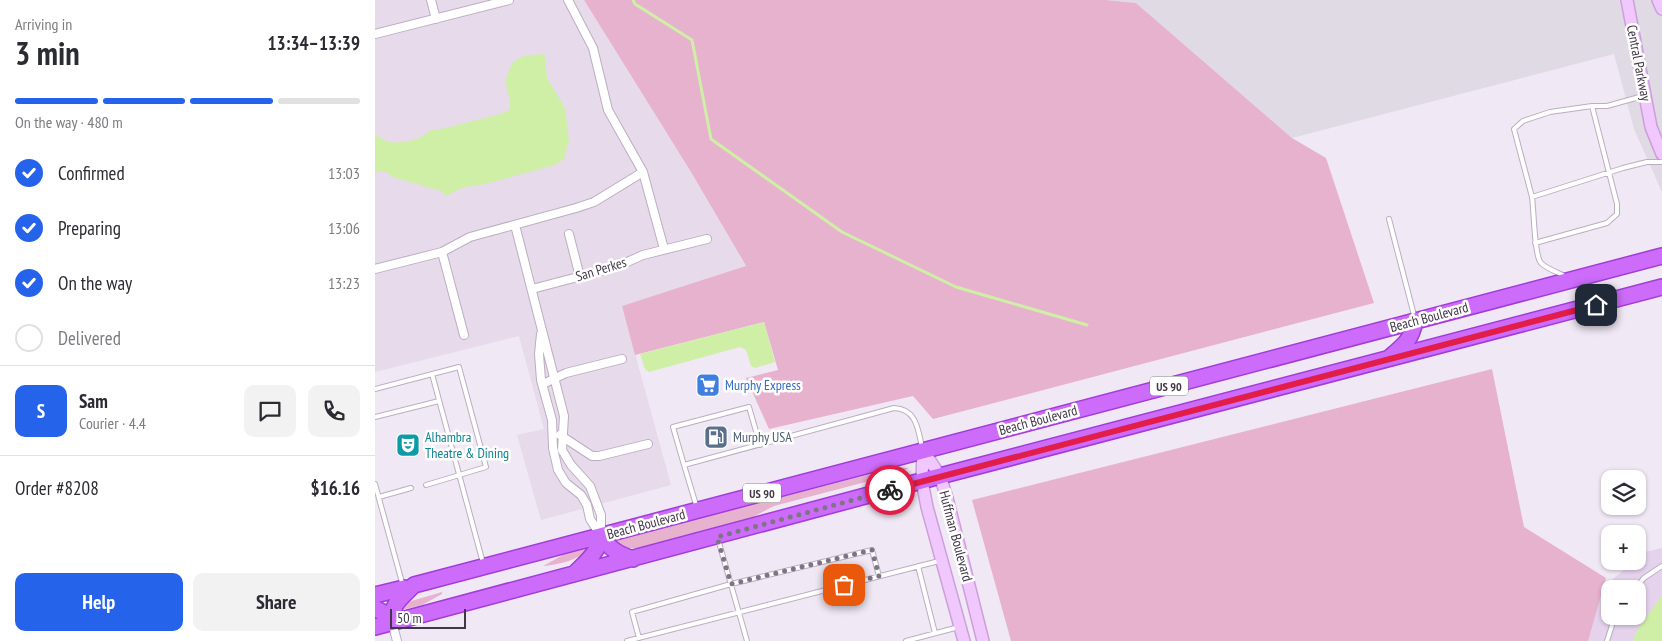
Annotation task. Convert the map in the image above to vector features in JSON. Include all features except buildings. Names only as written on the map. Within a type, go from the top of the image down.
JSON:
[{"type":"highway","name":"Beach Boulevard","points":[[375,595],[1662,256]]},
{"type":"highway","name":"US 90","points":[[375,627],[940,476],[1662,287]]},
{"type":"highway","points":[[1415,321],[1428,340],[1440,346]]},
{"type":"highway","points":[[1386,360],[1407,343],[1415,321]]},
{"type":"highway","points":[[601,536],[609,548],[633,559]]},
{"type":"highway","points":[[573,575],[599,546],[601,536]]},
{"type":"highway","points":[[392,622],[391,612],[409,586]]},
{"type":"highway","points":[[375,608],[392,622]]},
{"type":"street","points":[[431,0],[436,19]]},
{"type":"street","points":[[375,34],[509,0]]},
{"type":"street","points":[[568,0],[593,48],[608,110],[643,172],[664,249]]},
{"type":"street","name":"Central Parkway","points":[[1627,0],[1651,127],[1662,154]]},
{"type":"street","points":[[1658,0],[1662,9]]},
{"type":"street","points":[[375,269],[442,252],[470,236],[594,202],[643,172]]},
{"type":"street","points":[[515,225],[564,416],[562,450],[571,465],[590,486],[601,515],[601,536]]},
{"type":"street","points":[[569,234],[580,277]]},
{"type":"street","name":"San Perkes","points":[[532,289],[616,267],[643,255],[664,249],[707,239]]},
{"type":"street","points":[[442,252],[464,335]]},
{"type":"street","points":[[541,327],[539,354],[543,384],[552,420],[553,448],[558,470],[566,483],[581,495],[587,505],[590,519],[601,536]]},
{"type":"street","points":[[543,384],[566,373],[622,359]]},
{"type":"street","points":[[553,434],[563,436],[592,456],[648,444]]},
{"type":"street","name":"Huffman Boulevard","points":[[923,450],[940,476],[983,641]]},
{"type":"street","name":"Huffman Boulevard","points":[[923,450],[922,481],[927,508],[964,641]]},
{"type":"street","points":[[392,622],[397,641]]},
{"type":"street","points":[[960,626],[967,625],[971,627],[976,641]]},
{"type":"lane","points":[[1571,280],[1546,267],[1539,261],[1535,244],[1532,197],[1514,129],[1523,121],[1551,112],[1592,106],[1607,106],[1645,96]]},
{"type":"lane","points":[[1535,244],[1607,223],[1617,214],[1617,204],[1592,106]]},
{"type":"lane","points":[[1532,197],[1647,162],[1662,162]]},
{"type":"lane","points":[[1389,219],[1415,321]]},
{"type":"lane","points":[[375,389],[459,367],[486,467],[426,485]]},
{"type":"lane","points":[[432,374],[484,566]]},
{"type":"lane","points":[[375,417],[439,401]]},
{"type":"lane","points":[[698,510],[673,426],[749,407],[760,445]]},
{"type":"lane","points":[[684,465],[894,408],[900,408],[915,419],[923,450]]},
{"type":"lane","points":[[375,484],[409,586]]},
{"type":"lane","points":[[379,497],[411,488]]},
{"type":"lane","points":[[717,537],[747,641]]},
{"type":"lane","points":[[639,638],[632,612],[731,584],[872,550],[879,576]]},
{"type":"lane","points":[[627,641],[941,560]]},
{"type":"lane","points":[[918,566],[935,633]]},
{"type":"lane","points":[[1642,580],[1662,566]]},
{"type":"lane","points":[[1607,641],[1612,625]]},
{"type":"lane","points":[[905,641],[960,626]]},
{"type":"shaded area","points":[[375,0],[584,0],[691,172],[746,267],[622,306],[671,485],[541,520],[517,435],[544,429],[519,336],[375,372]]},
{"type":"shaded area","points":[[584,0],[1106,0],[1136,3],[1292,138],[1326,158],[1374,303],[933,419],[913,396],[769,429],[746,378],[778,370],[764,322],[635,355],[622,306],[746,266],[691,172]]},
{"type":"shaded area","points":[[1106,0],[1662,0],[1662,192],[1634,129],[1614,54],[1292,138],[1136,3]]},
{"type":"shaded area","points":[[542,54],[545,56],[547,78],[565,108],[569,140],[564,159],[555,165],[481,185],[464,187],[446,196],[441,191],[393,177],[386,172],[375,172],[375,134],[389,142],[406,142],[417,139],[431,130],[438,130],[504,113],[509,110],[510,106],[506,80],[512,63],[525,56]]},
{"type":"shaded area","points":[[764,322],[775,362],[755,368],[751,366],[746,350],[740,347],[649,372],[645,369],[640,354]]},
{"type":"shaded area","points":[[1492,369],[1524,527],[1606,578],[1605,580],[1601,580],[1601,596],[1588,641],[1011,641],[972,500]]},
{"type":"shaded area","points":[[898,467],[908,468],[904,472],[774,506],[753,517],[637,548],[625,548],[613,541]]},
{"type":"shaded area","points":[[589,548],[574,559],[543,566],[563,555]]},
{"type":"shaded area","points":[[1662,548],[1662,641],[1544,641],[1601,590],[1601,625],[1646,625],[1646,580],[1612,580],[1624,570],[1646,570],[1646,552]]},
{"type":"shaded area","points":[[442,592],[442,594],[422,605],[398,611],[397,609],[408,602]]},
{"type":"shaded area","points":[[1662,595],[1662,641],[1633,641],[1641,625],[1646,625],[1646,618]]},
{"type":"waterway","points":[[633,0],[635,4],[692,40],[711,139],[842,232],[956,287],[1087,325]]},
{"type":"way so far","points":[[844,585],[879,576],[872,550],[731,584],[717,537],[890,490]]},
{"type":"place","name":"Murphy Express","points":[[708,385]]},
{"type":"place","name":"Murphy USA","points":[[716,437]]},
{"type":"place","name":"Alhambra Theatre & Dining","points":[[408,445]]},
{"type":"route","points":[[890,490],[1596,305]]}]
